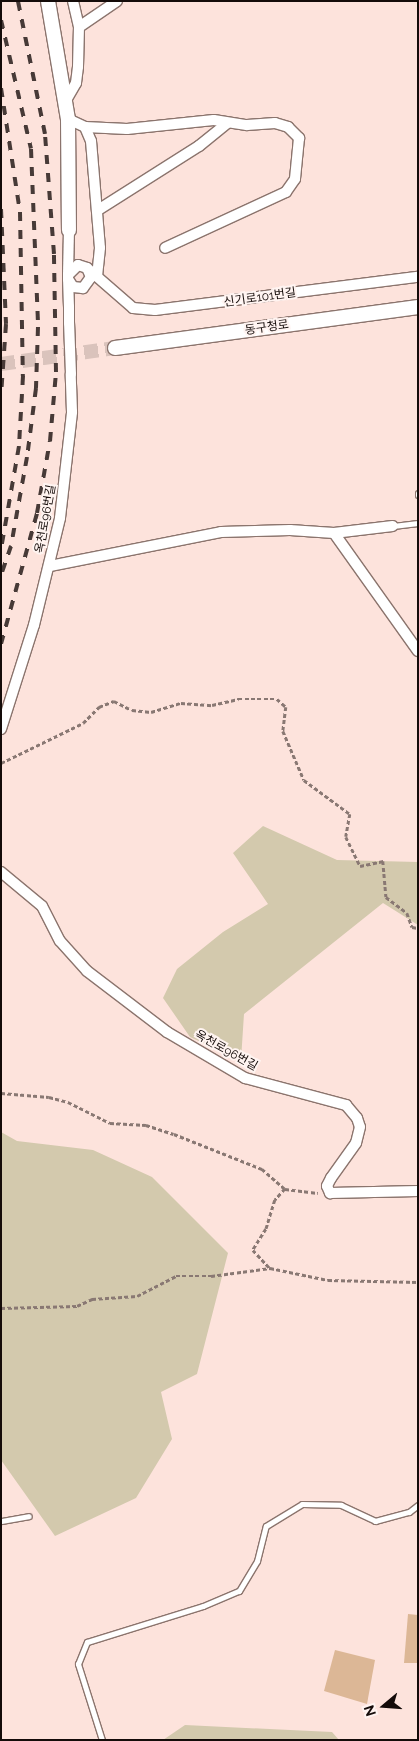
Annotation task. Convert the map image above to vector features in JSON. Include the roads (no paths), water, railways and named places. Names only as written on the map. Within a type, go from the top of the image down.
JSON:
[{"type":"main road","points":[[48,1],[68,119],[70,230]]},
{"type":"main road","name":"동구청로","points":[[115,348],[418,307]]},
{"type":"street","points":[[66,102],[76,83],[79,27],[73,1]]},
{"type":"street","points":[[79,27],[117,1]]},
{"type":"street","points":[[68,119],[85,126],[127,129],[214,120],[227,123],[275,123],[295,133],[300,144],[295,180],[286,192],[165,248]]},
{"type":"street","points":[[98,210],[199,146],[227,123]]},
{"type":"street","points":[[85,126],[91,141],[98,210],[98,275]]},
{"type":"street","points":[[69,307],[91,277],[75,254],[70,230]]},
{"type":"street","name":"옥천로96번길","points":[[1,729],[50,566],[60,518],[71,422],[68,277],[70,230]]},
{"type":"street","points":[[85,267],[73,267],[68,277],[74,287],[110,288]]},
{"type":"street","name":"신기로101번길","points":[[85,267],[98,275],[133,308],[155,310],[418,277]]},
{"type":"street","points":[[50,566],[221,532],[290,530],[334,533],[393,526]]},
{"type":"street","points":[[334,533],[418,651]]},
{"type":"street","name":"옥천로96번길","points":[[1,872],[42,906],[60,941],[87,971],[167,1032],[245,1078],[346,1105],[357,1118],[360,1127],[356,1143],[330,1178],[327,1186],[330,1193],[418,1191]]},
{"type":"lane","points":[[393,526],[418,523]]},
{"type":"lane","points":[[102,1740],[78,1664],[87,1642],[203,1606],[239,1591],[257,1561],[266,1526],[302,1504],[340,1505],[375,1521],[409,1512],[418,1505]]},
{"type":"lane","points":[[1,1521],[29,1516]]},
{"type":"tunnel","points":[[1,364],[115,348]]},
{"type":"railway","points":[[1,644],[37,513],[50,441],[56,372],[54,254],[45,134],[18,1]]},
{"type":"railway","points":[[1,20],[31,149],[38,327],[36,388],[27,457],[11,546],[1,575]]},
{"type":"railway","points":[[1,88],[20,212],[23,376],[19,446],[1,549]]},
{"type":"railway","points":[[1,209],[6,324],[1,396]]}]
